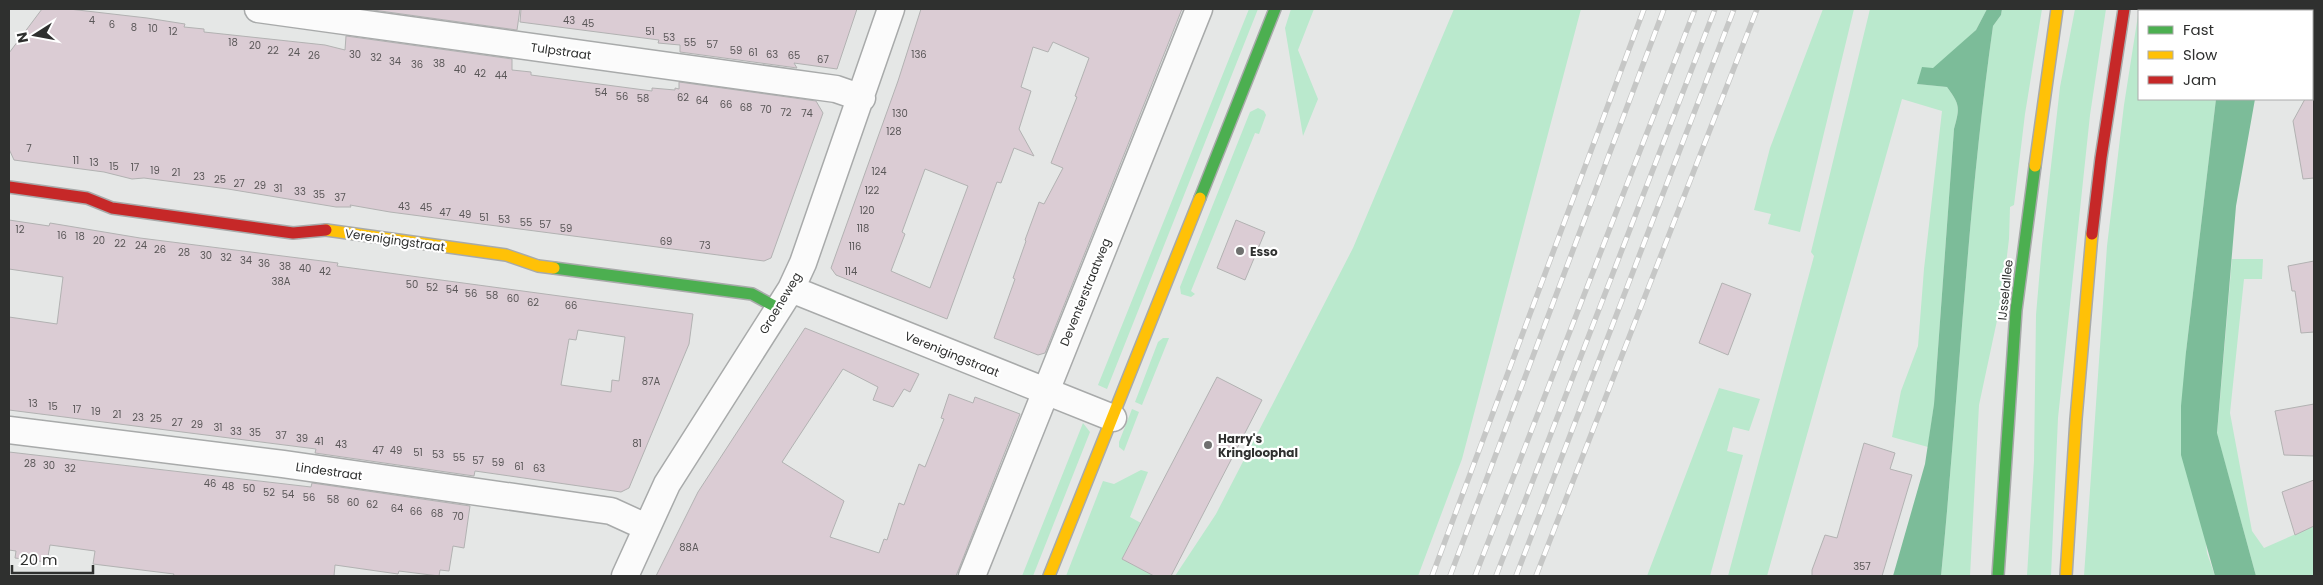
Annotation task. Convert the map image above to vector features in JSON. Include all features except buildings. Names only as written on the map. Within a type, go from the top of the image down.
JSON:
[{"type":"street","name":"Tulpstraat","points":[[258,9],[836,89],[862,98]]},
{"type":"street","name":"Groeneweg","points":[[625,576],[666,484],[784,299],[803,263],[862,98],[891,9]]},
{"type":"street","name":"Deventerstraatweg","points":[[972,576],[1199,9]]},
{"type":"street","points":[[1050,576],[1275,9]]},
{"type":"street","name":"IJsselallee","points":[[1998,576],[2016,310],[2057,9]]},
{"type":"street","points":[[2066,576],[2072,458],[2084,320],[2101,158],[2124,9]]},
{"type":"street","name":"Verenigingstraat","points":[[9,187],[87,198],[112,208],[292,233],[325,230],[506,254],[538,266],[784,299],[1046,391],[1113,418]]},
{"type":"street","name":"Lindestraat","points":[[9,430],[283,464],[612,511],[646,526]]},
{"type":"shaded area","points":[[1249,9],[1258,9],[1107,389],[1098,385]]},
{"type":"shaded area","points":[[1291,9],[1314,9],[1298,50],[1318,99],[1303,136],[1285,28]]},
{"type":"shaded area","points":[[1454,9],[1581,9],[1462,459],[1418,576],[1175,576],[1216,514],[1353,248]]},
{"type":"shaded area","points":[[1823,9],[1854,9],[1800,232],[1768,224],[1771,214],[1754,210],[1770,148]]},
{"type":"shaded area","points":[[1870,9],[1987,9],[1976,30],[1918,84],[1947,87],[1958,106],[1954,129],[1934,404],[1928,447],[1892,437],[1901,391],[1918,346],[1924,269],[1942,111],[1902,99],[1767,576],[1728,576],[1814,256],[1811,252]]},
{"type":"shaded area","points":[[1987,9],[2002,9],[2001,15],[1993,26],[1976,163],[1941,576],[1893,576],[1925,464],[1934,404],[1954,129],[1958,111],[1957,102],[1947,87],[1917,84],[1922,67],[1933,68],[1976,30]]},
{"type":"shaded area","points":[[2002,9],[2042,9],[2025,114],[2014,205],[2010,207],[2009,239],[2002,297],[1979,405],[1970,576],[1941,576],[1976,163],[1993,26],[2001,15]]},
{"type":"shaded area","points":[[2075,9],[2106,9],[2090,115],[2058,418],[2051,576],[2027,576],[2034,461],[2036,315],[2060,87]]},
{"type":"shaded area","points":[[2139,9],[2231,9],[2230,10]]},
{"type":"shaded area","points":[[2138,15],[2138,100],[2216,100],[2186,352],[2207,553],[2215,576],[2084,576],[2107,246],[2124,105]]},
{"type":"shaded area","points":[[2216,100],[2255,100],[2236,206],[2217,433],[2256,576],[2215,576],[2181,455],[2181,406]]},
{"type":"shaded area","points":[[1258,108],[1264,111],[1266,115],[1259,134],[1255,133],[1191,291],[1195,294],[1191,297],[1181,294],[1180,287],[1250,112]]},
{"type":"shaded area","points":[[2232,259],[2263,259],[2262,279],[2244,279],[2230,413],[2252,531],[2264,548],[2314,526],[2314,576],[2256,576],[2217,434]]},
{"type":"shaded area","points":[[1163,338],[1169,338],[1142,405],[1135,402],[1158,342]]},
{"type":"shaded area","points":[[1719,388],[1760,399],[1749,431],[1733,427],[1727,451],[1743,455],[1710,576],[1647,576]]},
{"type":"shaded area","points":[[1132,409],[1139,412],[1124,451],[1119,447],[1119,442]]},
{"type":"shaded area","points":[[1083,423],[1090,432],[1033,576],[1022,576]]},
{"type":"shaded area","points":[[1141,470],[1148,472],[1130,517],[1141,523],[1122,559],[1154,576],[1066,576],[1103,481],[1114,484]]},
{"type":"railway","points":[[1432,576],[1644,9]]},
{"type":"railway","points":[[1450,576],[1664,9]]},
{"type":"railway","points":[[1475,576],[1695,9]]},
{"type":"railway","points":[[1496,576],[1715,9]]},
{"type":"railway","points":[[1516,576],[1734,9]]},
{"type":"railway","points":[[1536,576],[1757,9]]},
{"type":"traffic: fast","points":[[1200,198],[1275,9]]},
{"type":"traffic: fast","points":[[1998,576],[2016,310],[2035,166]]},
{"type":"traffic: fast","points":[[554,268],[752,294],[778,308]]},
{"type":"traffic: slow","points":[[2035,166],[2057,9]]},
{"type":"traffic: slow","points":[[1049,576],[1200,198]]},
{"type":"traffic: slow","points":[[326,230],[506,255],[538,266],[554,268]]},
{"type":"traffic: slow","points":[[2066,576],[2076,419],[2092,234]]},
{"type":"traffic: jam","points":[[2092,234],[2101,158],[2124,9]]},
{"type":"traffic: jam","points":[[9,187],[87,198],[112,208],[293,233],[326,230]]},
{"type":"place","name":"Esso","points":[[1240,251]]},
{"type":"place","name":"Harry's Kringloophal","points":[[1208,445]]}]
